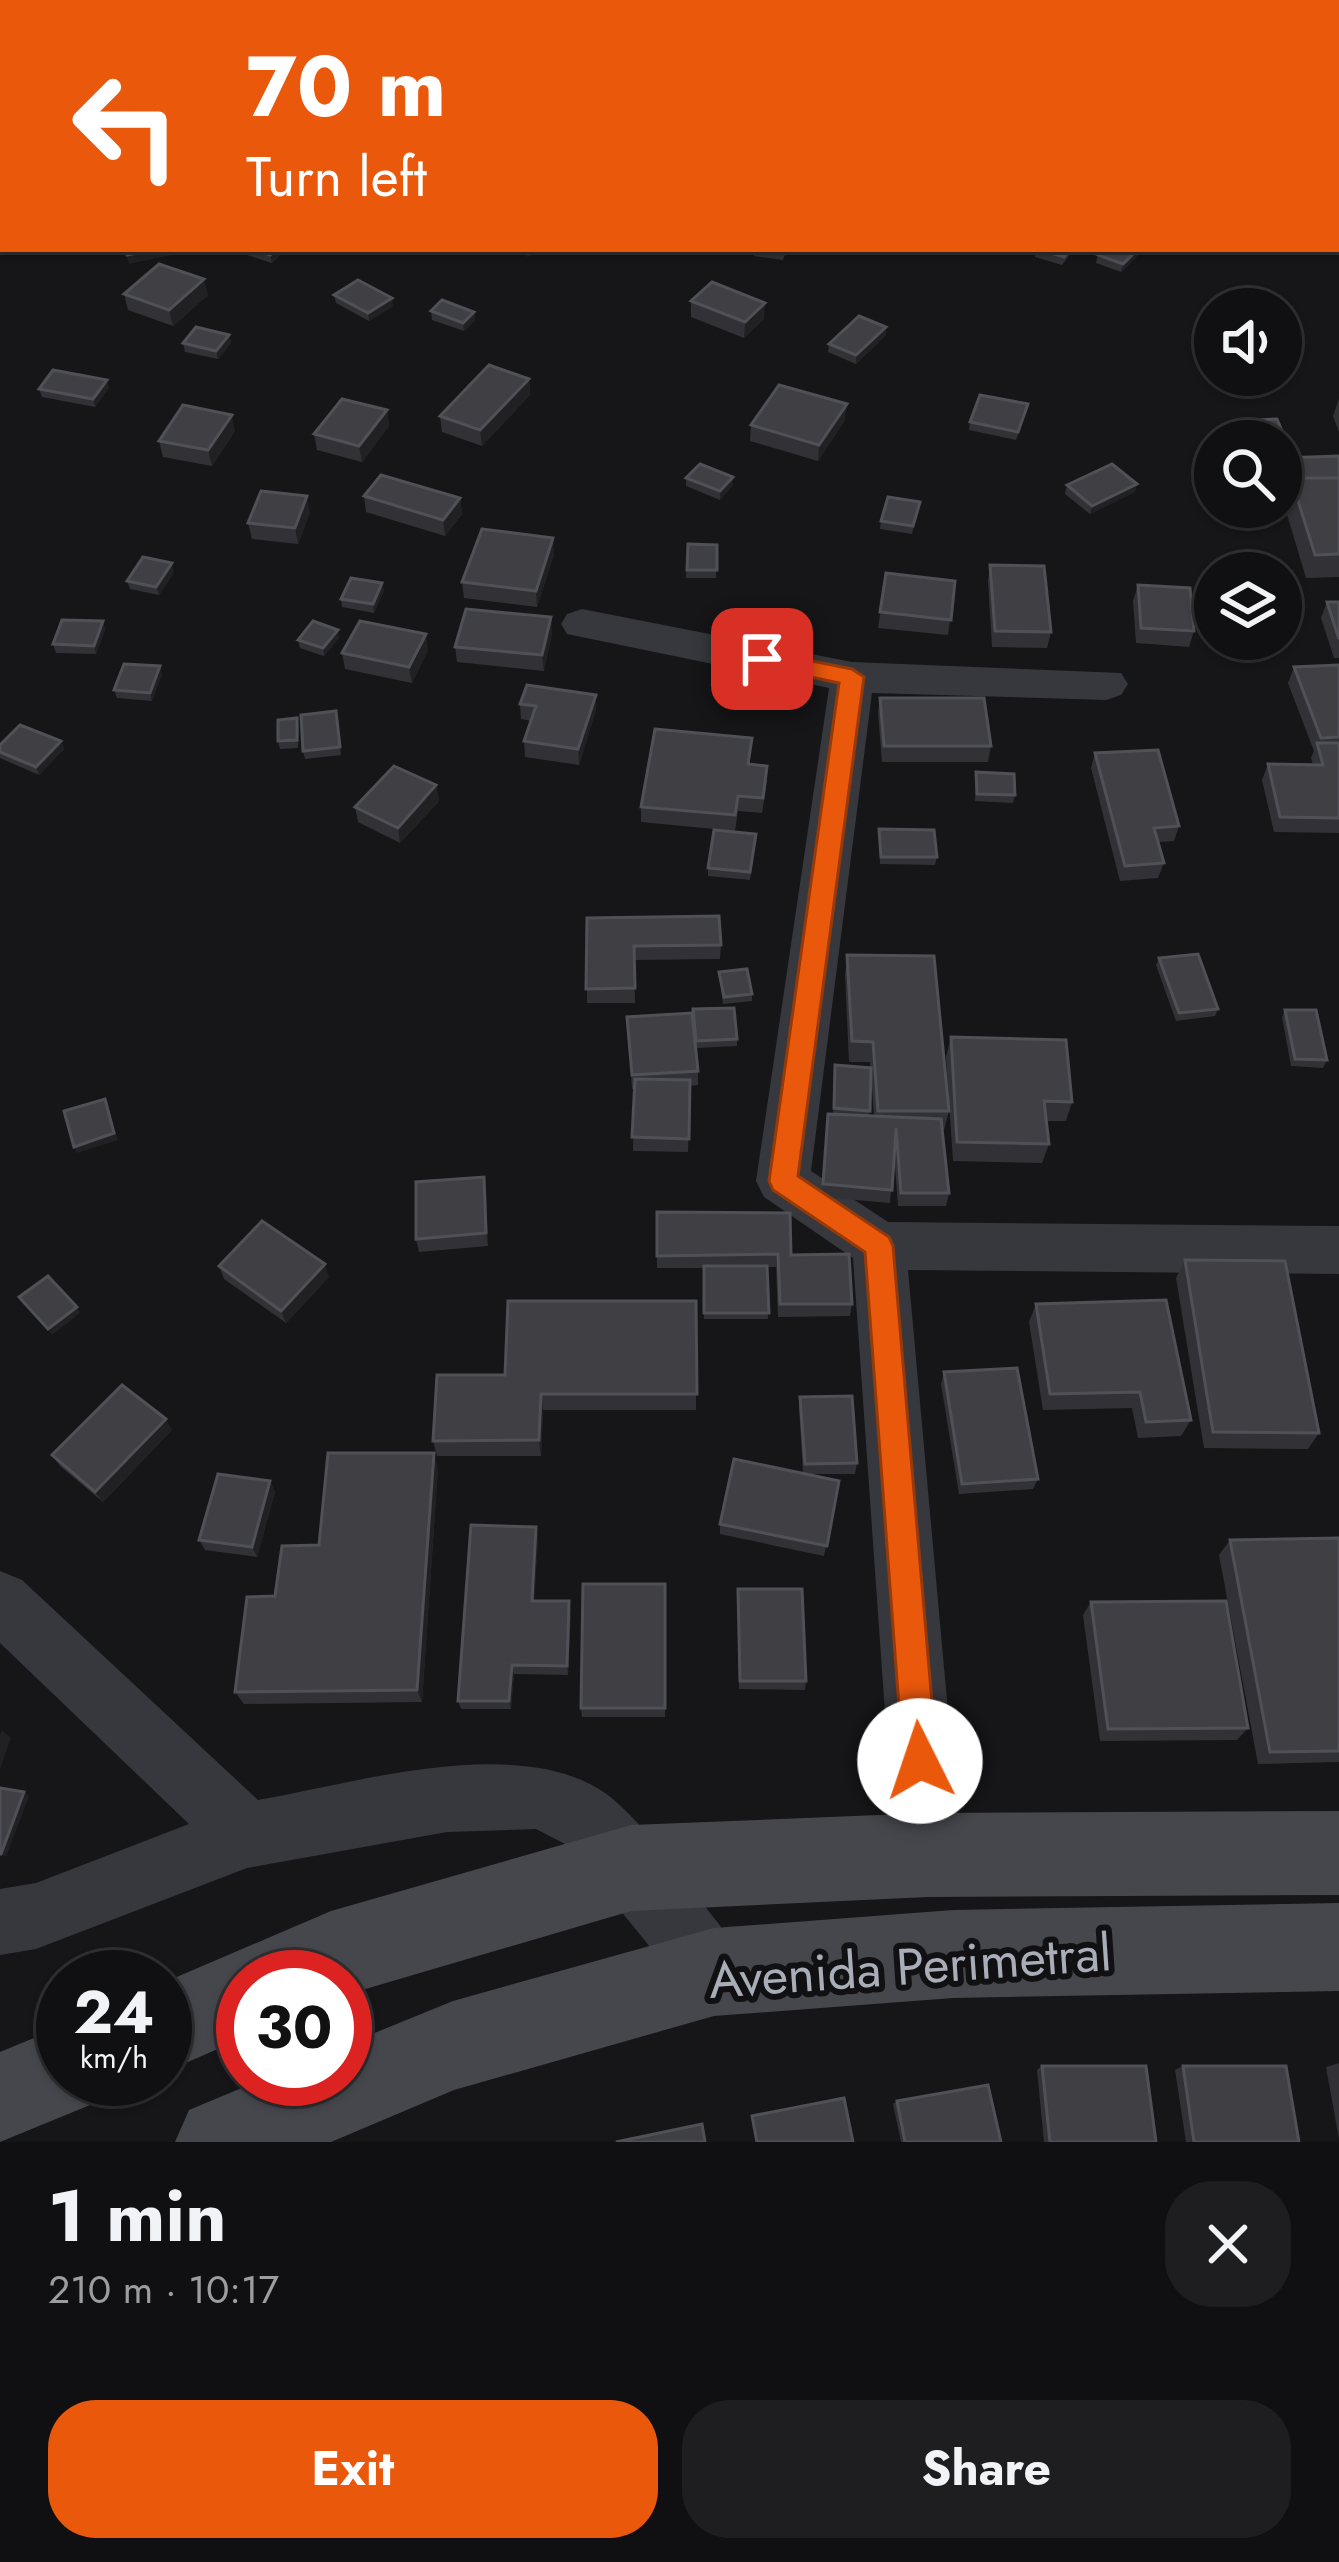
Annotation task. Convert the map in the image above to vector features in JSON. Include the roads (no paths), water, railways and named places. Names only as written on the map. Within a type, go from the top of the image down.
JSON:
[{"type":"main road","points":[[348,1950],[632,1868],[928,1855],[1339,1853]]},
{"type":"main road","name":"Avenida Perimetral","points":[[221,2142],[453,2046],[714,1972],[953,1954],[1339,1947]]},
{"type":"main road","points":[[0,2098],[36,2083]]},
{"type":"street","points":[[582,623],[852,677],[1106,684]]},
{"type":"street","points":[[852,677],[783,1181],[879,1246],[1339,1250]]},
{"type":"street","points":[[879,1246],[928,1855]]},
{"type":"street","points":[[0,1601],[247,1834]]},
{"type":"street","points":[[0,1922],[36,1916],[247,1834],[447,1800],[541,1797],[590,1822],[714,1972]]}]
